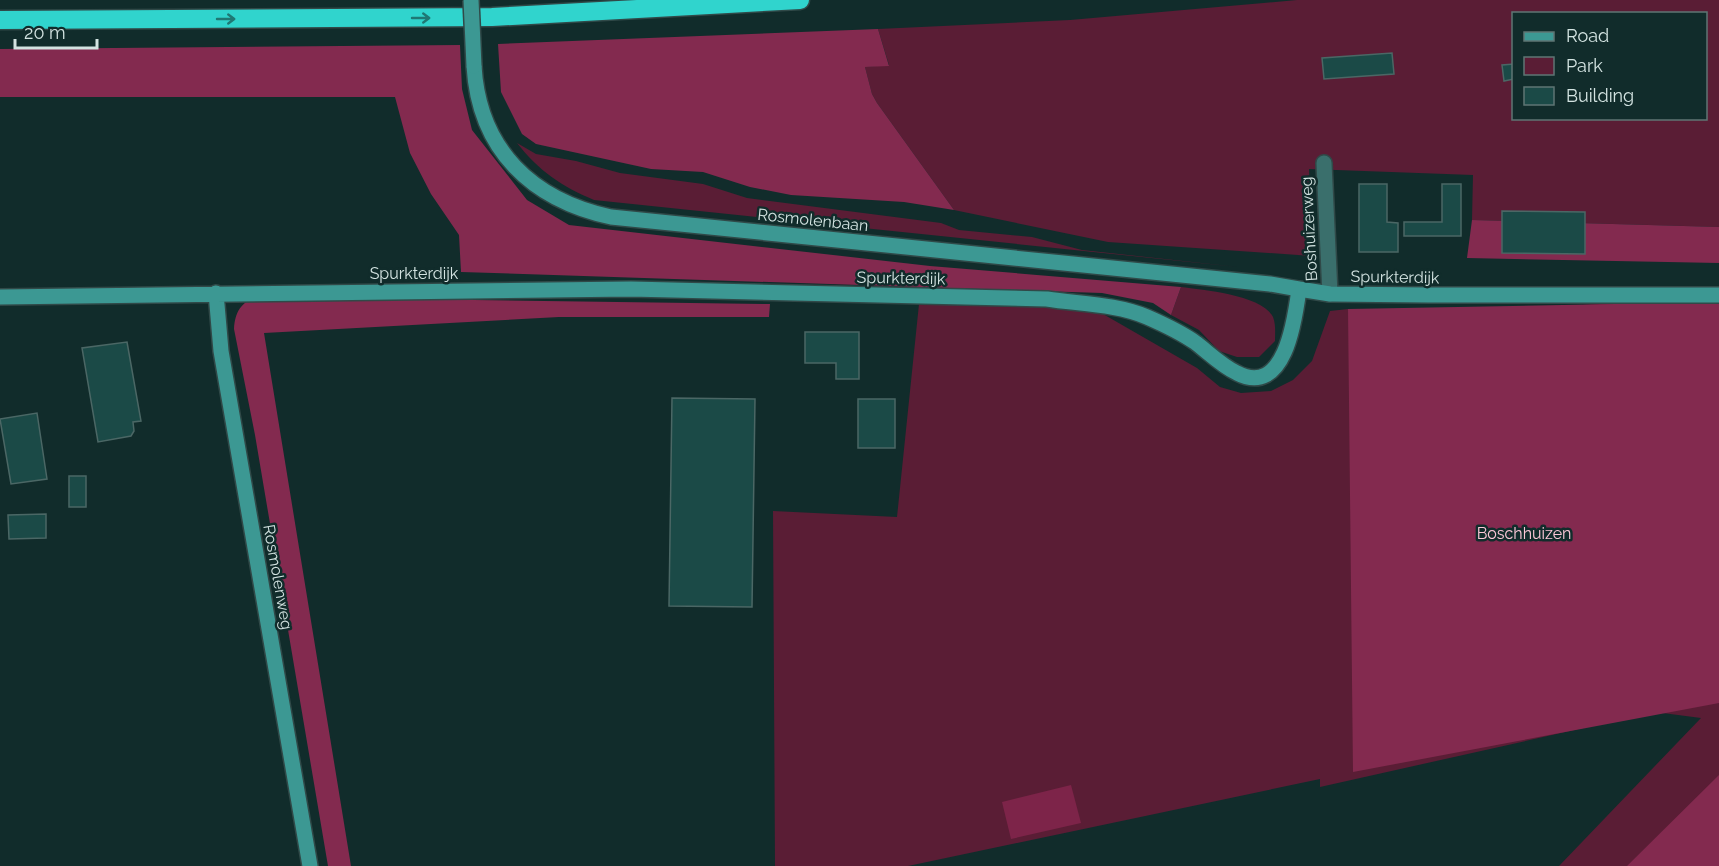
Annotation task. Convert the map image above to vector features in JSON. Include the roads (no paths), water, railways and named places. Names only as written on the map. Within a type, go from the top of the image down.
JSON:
[{"type":"highway","points":[[0,20],[492,17],[800,0]]},
{"type":"street","name":"Rosmolenbaan","points":[[471,0],[474,66],[479,102],[490,133],[508,160],[541,191],[583,211],[611,217],[1270,284],[1299,289]]},
{"type":"street","name":"Boshuizerweg","points":[[1324,163],[1330,294]]},
{"type":"street","name":"Spurkterdijk","points":[[0,297],[631,289],[1047,299],[1146,316],[1193,342],[1238,374],[1256,377],[1268,374],[1280,364],[1295,315],[1299,289],[1330,294],[1719,295]]},
{"type":"street","name":"Rosmolenweg","points":[[216,293],[221,351],[310,866]]},
{"type":"park label","name":"Boschhuizen","points":[[1524,533]]}]
